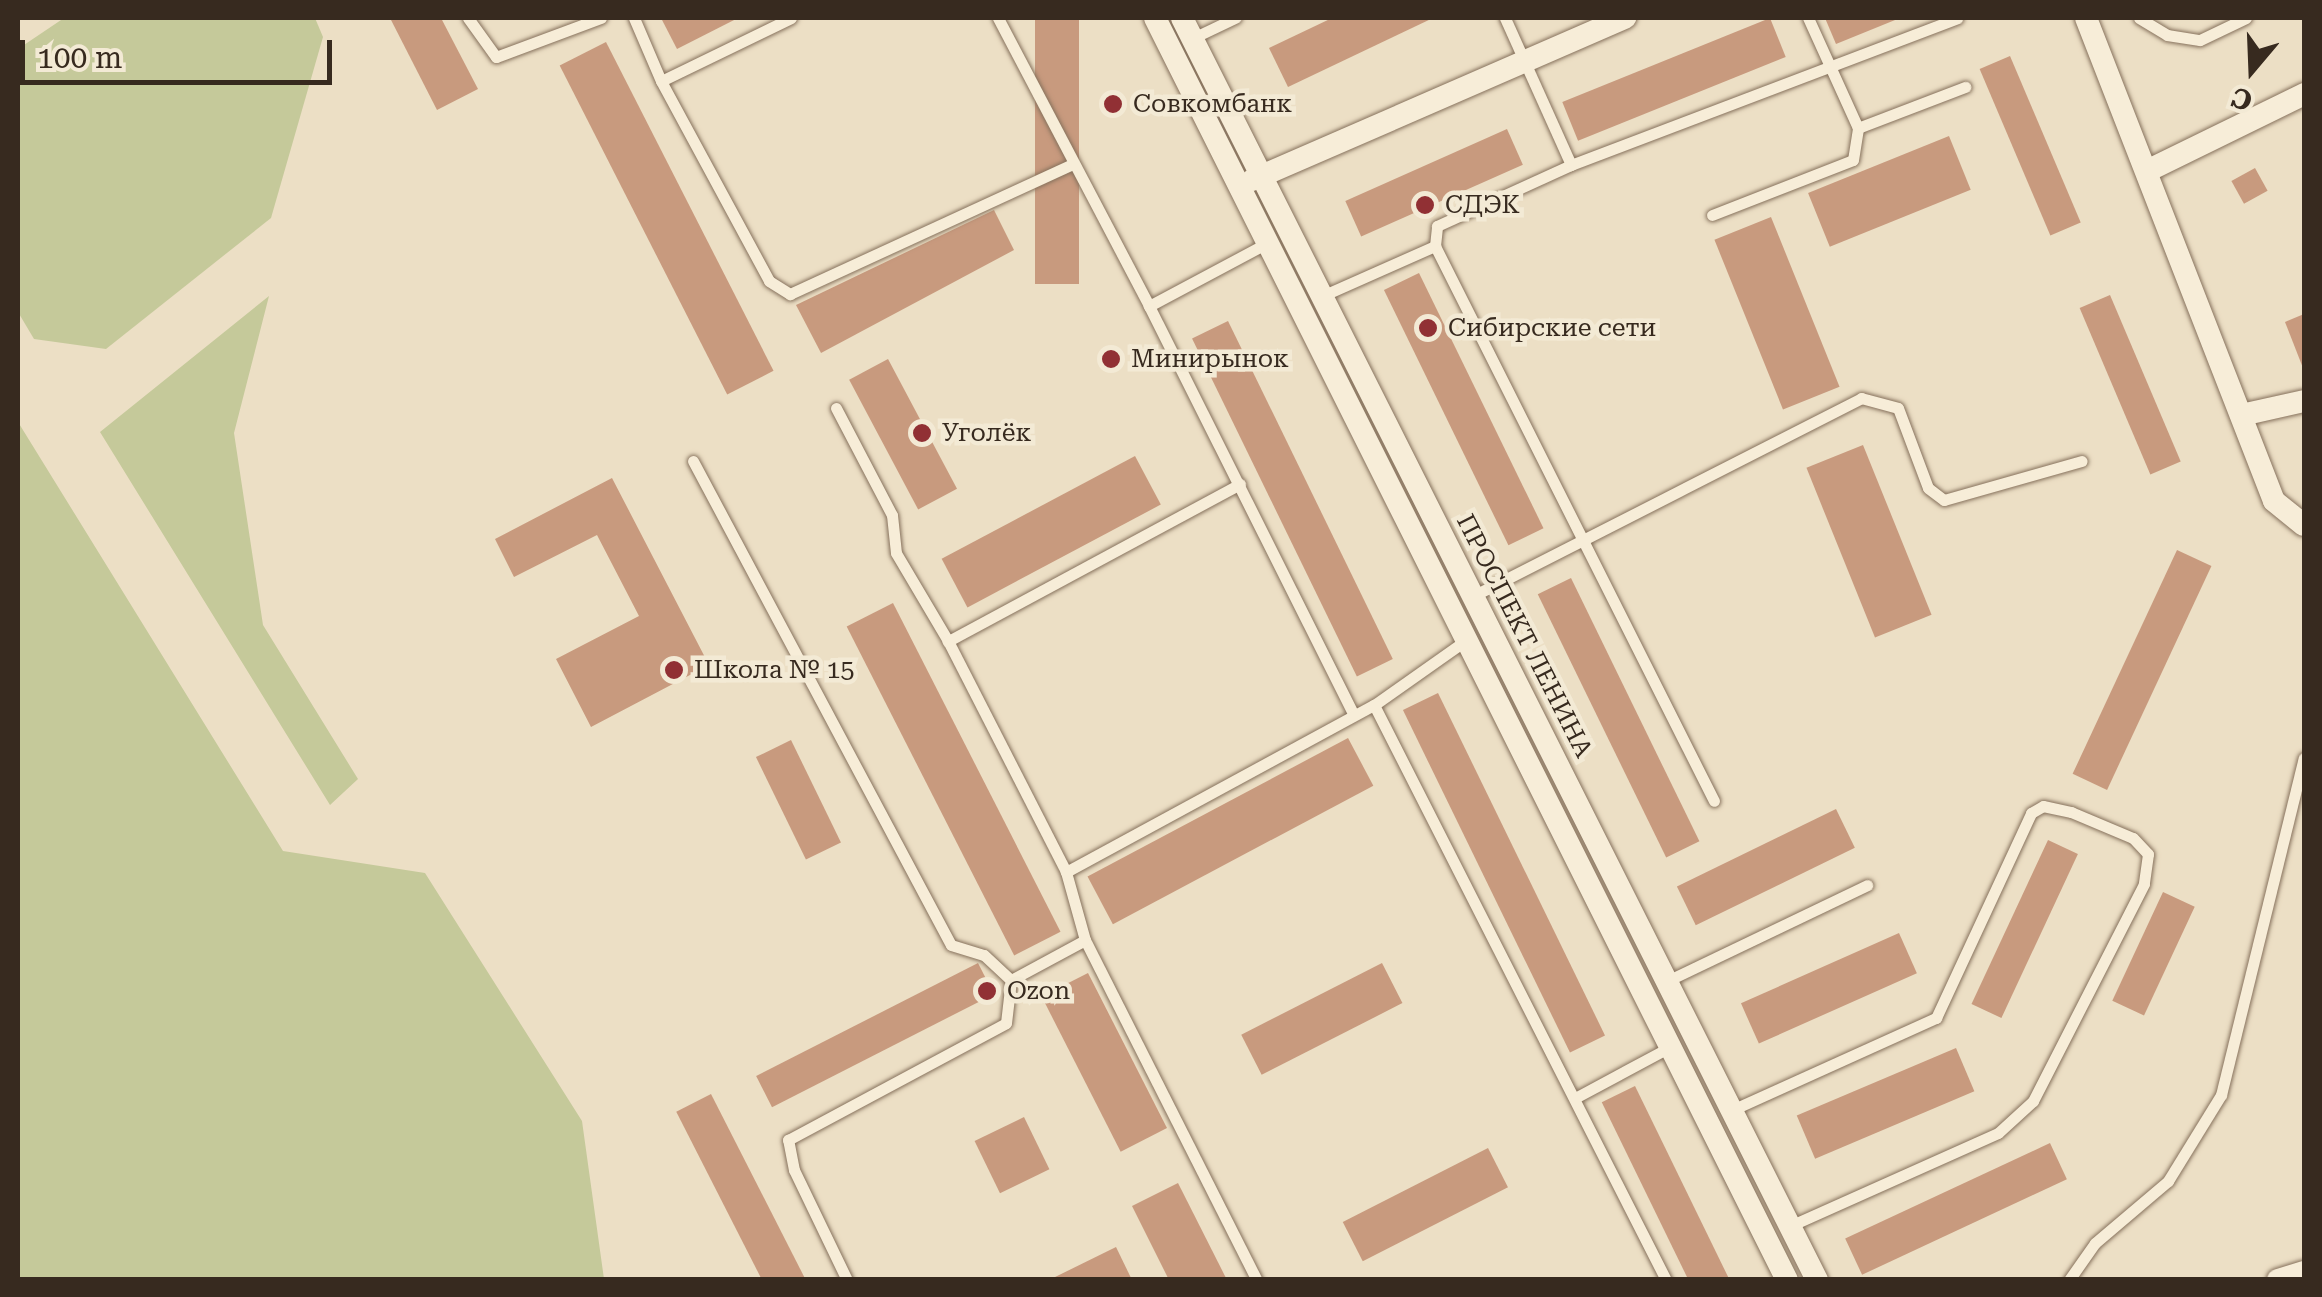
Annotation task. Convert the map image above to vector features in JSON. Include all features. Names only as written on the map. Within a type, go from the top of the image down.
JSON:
[{"type":"street","points":[[1155,18],[1787,1280]]},
{"type":"street","points":[[1239,186],[1626,18]]},
{"type":"street","points":[[2086,18],[2246,414],[2274,501],[2304,525]]},
{"type":"street","name":"ПРОСПЕКТ ЛЕНИНА","points":[[1188,28],[1817,1280]]},
{"type":"street","points":[[2147,171],[2304,94]]},
{"type":"street","points":[[2246,414],[2304,401]]},
{"type":"street","points":[[2278,1280],[2304,1272]]},
{"type":"lane","points":[[468,18],[496,57],[601,18]]},
{"type":"lane","points":[[634,18],[661,81],[770,281],[790,294],[1072,164]]},
{"type":"lane","points":[[661,81],[791,18]]},
{"type":"lane","points":[[998,18],[1240,484],[1354,715]]},
{"type":"lane","points":[[1188,28],[1235,18]]},
{"type":"lane","points":[[1506,18],[1571,165]]},
{"type":"lane","points":[[1712,215],[1853,160],[1858,128],[1808,18]]},
{"type":"lane","points":[[1714,801],[1434,246],[1438,226],[1571,165],[1826,64],[1957,18]]},
{"type":"lane","points":[[2138,18],[2167,35],[2200,40],[2246,18]]},
{"type":"lane","points":[[1858,128],[1965,88]]},
{"type":"lane","points":[[1149,306],[1267,242]]},
{"type":"lane","points":[[1322,296],[1434,246]]},
{"type":"lane","points":[[1474,596],[1860,398],[1898,408],[1928,488],[1944,500],[2082,461]]},
{"type":"lane","points":[[836,408],[892,515],[896,554],[948,641],[1066,872],[1084,940],[1257,1280]]},
{"type":"lane","points":[[692,461],[951,945],[984,956],[1011,980]]},
{"type":"lane","points":[[948,641],[1240,484]]},
{"type":"lane","points":[[1066,872],[1374,705],[1466,640]]},
{"type":"lane","points":[[1374,705],[1666,1280]]},
{"type":"lane","points":[[2069,1280],[2095,1243],[2168,1181],[2221,1095],[2304,758]]},
{"type":"lane","points":[[1732,1110],[1936,1018],[2031,813],[2042,806],[2072,812],[2132,838],[2148,854],[2138,897],[2033,1101],[1998,1133],[1790,1226]]},
{"type":"lane","points":[[1668,981],[1867,885]]},
{"type":"lane","points":[[1011,980],[1084,940]]},
{"type":"lane","points":[[847,1280],[794,1170],[788,1140],[1006,1023],[1011,980]]},
{"type":"lane","points":[[1575,1098],[1672,1046]]},
{"type":"green space","points":[[64,18],[315,18],[323,37],[271,218],[106,349],[34,339],[18,312],[18,49]]},
{"type":"green space","points":[[269,296],[234,433],[263,625],[358,779],[330,805],[100,432]]},
{"type":"green space","points":[[18,422],[283,851],[425,873],[582,1121],[604,1279],[18,1279]]},
{"type":"building","points":[[390,18],[441,18],[478,89],[437,110]]},
{"type":"building","points":[[661,18],[738,18],[677,49]]},
{"type":"building","points":[[1035,18],[1079,18],[1079,284],[1035,284]]},
{"type":"building","points":[[1332,18],[1433,18],[1288,87],[1269,48]]},
{"type":"building","points":[[1770,18],[1786,57],[1578,141],[1562,102]]},
{"type":"building","points":[[1825,18],[1900,18],[1836,44]]},
{"type":"building","points":[[606,42],[774,371],[727,394],[560,66]]},
{"type":"building","points":[[2010,56],[2081,223],[2050,236],[1980,69]]},
{"type":"building","points":[[1507,129],[1523,165],[1361,237],[1345,201]]},
{"type":"building","points":[[1949,136],[1971,190],[1830,247],[1808,193]]},
{"type":"building","points":[[2255,168],[2268,191],[2244,204],[2231,181]]},
{"type":"building","points":[[994,210],[1014,250],[821,353],[796,305]]},
{"type":"building","points":[[1771,217],[1840,387],[1783,410],[1714,240]]},
{"type":"building","points":[[1419,273],[1543,528],[1508,545],[1384,290]]},
{"type":"building","points":[[2110,295],[2181,462],[2150,475],[2080,308]]},
{"type":"building","points":[[2304,314],[2304,368],[2303,368],[2285,322]]},
{"type":"building","points":[[1228,321],[1393,659],[1357,676],[1192,339]]},
{"type":"building","points":[[888,359],[957,489],[918,509],[849,380]]},
{"type":"building","points":[[1863,445],[1932,615],[1875,638],[1806,468]]},
{"type":"building","points":[[1135,456],[1161,505],[967,607],[942,559]]},
{"type":"building","points":[[612,478],[709,665],[591,727],[556,659],[639,616],[597,535],[514,577],[495,539]]},
{"type":"building","points":[[2177,550],[2211,566],[2107,790],[2073,774]]},
{"type":"building","points":[[1571,578],[1699,841],[1666,858],[1538,594]]},
{"type":"building","points":[[893,603],[1061,932],[1014,955],[847,627]]},
{"type":"building","points":[[1438,693],[1605,1035],[1570,1053],[1403,710]]},
{"type":"building","points":[[1348,738],[1373,786],[1113,924],[1088,876]]},
{"type":"building","points":[[791,740],[841,842],[806,860],[756,757]]},
{"type":"building","points":[[1836,809],[1855,848],[1696,925],[1677,887]]},
{"type":"building","points":[[2048,840],[2078,854],[2001,1018],[1972,1004]]},
{"type":"building","points":[[2163,892],[2195,907],[2144,1016],[2112,1001]]},
{"type":"building","points":[[1899,933],[1917,973],[1759,1044],[1741,1003]]},
{"type":"building","points":[[978,963],[994,994],[772,1107],[756,1076]]},
{"type":"building","points":[[1382,963],[1402,1003],[1262,1075],[1241,1035]]},
{"type":"building","points":[[1088,973],[1167,1128],[1121,1152],[1042,997]]},
{"type":"building","points":[[1956,1048],[1974,1091],[1815,1159],[1797,1116]]},
{"type":"building","points":[[1635,1086],[1729,1279],[1688,1280],[1602,1102]]},
{"type":"building","points":[[711,1094],[806,1280],[762,1280],[676,1112]]},
{"type":"building","points":[[1024,1117],[1049,1169],[1000,1193],[975,1141]]},
{"type":"building","points":[[2050,1143],[2067,1179],[1862,1275],[1845,1239]]},
{"type":"building","points":[[1488,1148],[1508,1187],[1363,1261],[1343,1222]]},
{"type":"building","points":[[1178,1183],[1227,1280],[1169,1280],[1132,1206]]},
{"type":"building","points":[[1116,1247],[1132,1280],[1049,1280]]},
{"type":"place","name":"Совкомбанк","points":[[1113,104]]},
{"type":"place","name":"СДЭК","points":[[1425,205]]},
{"type":"place","name":"Сибирские сети","points":[[1428,328]]},
{"type":"place","name":"Минирынок","points":[[1111,359]]},
{"type":"place","name":"Уголёк","points":[[922,433]]},
{"type":"place","name":"Школа № 15","points":[[674,670]]},
{"type":"place","name":"Ozon","points":[[987,991]]}]
